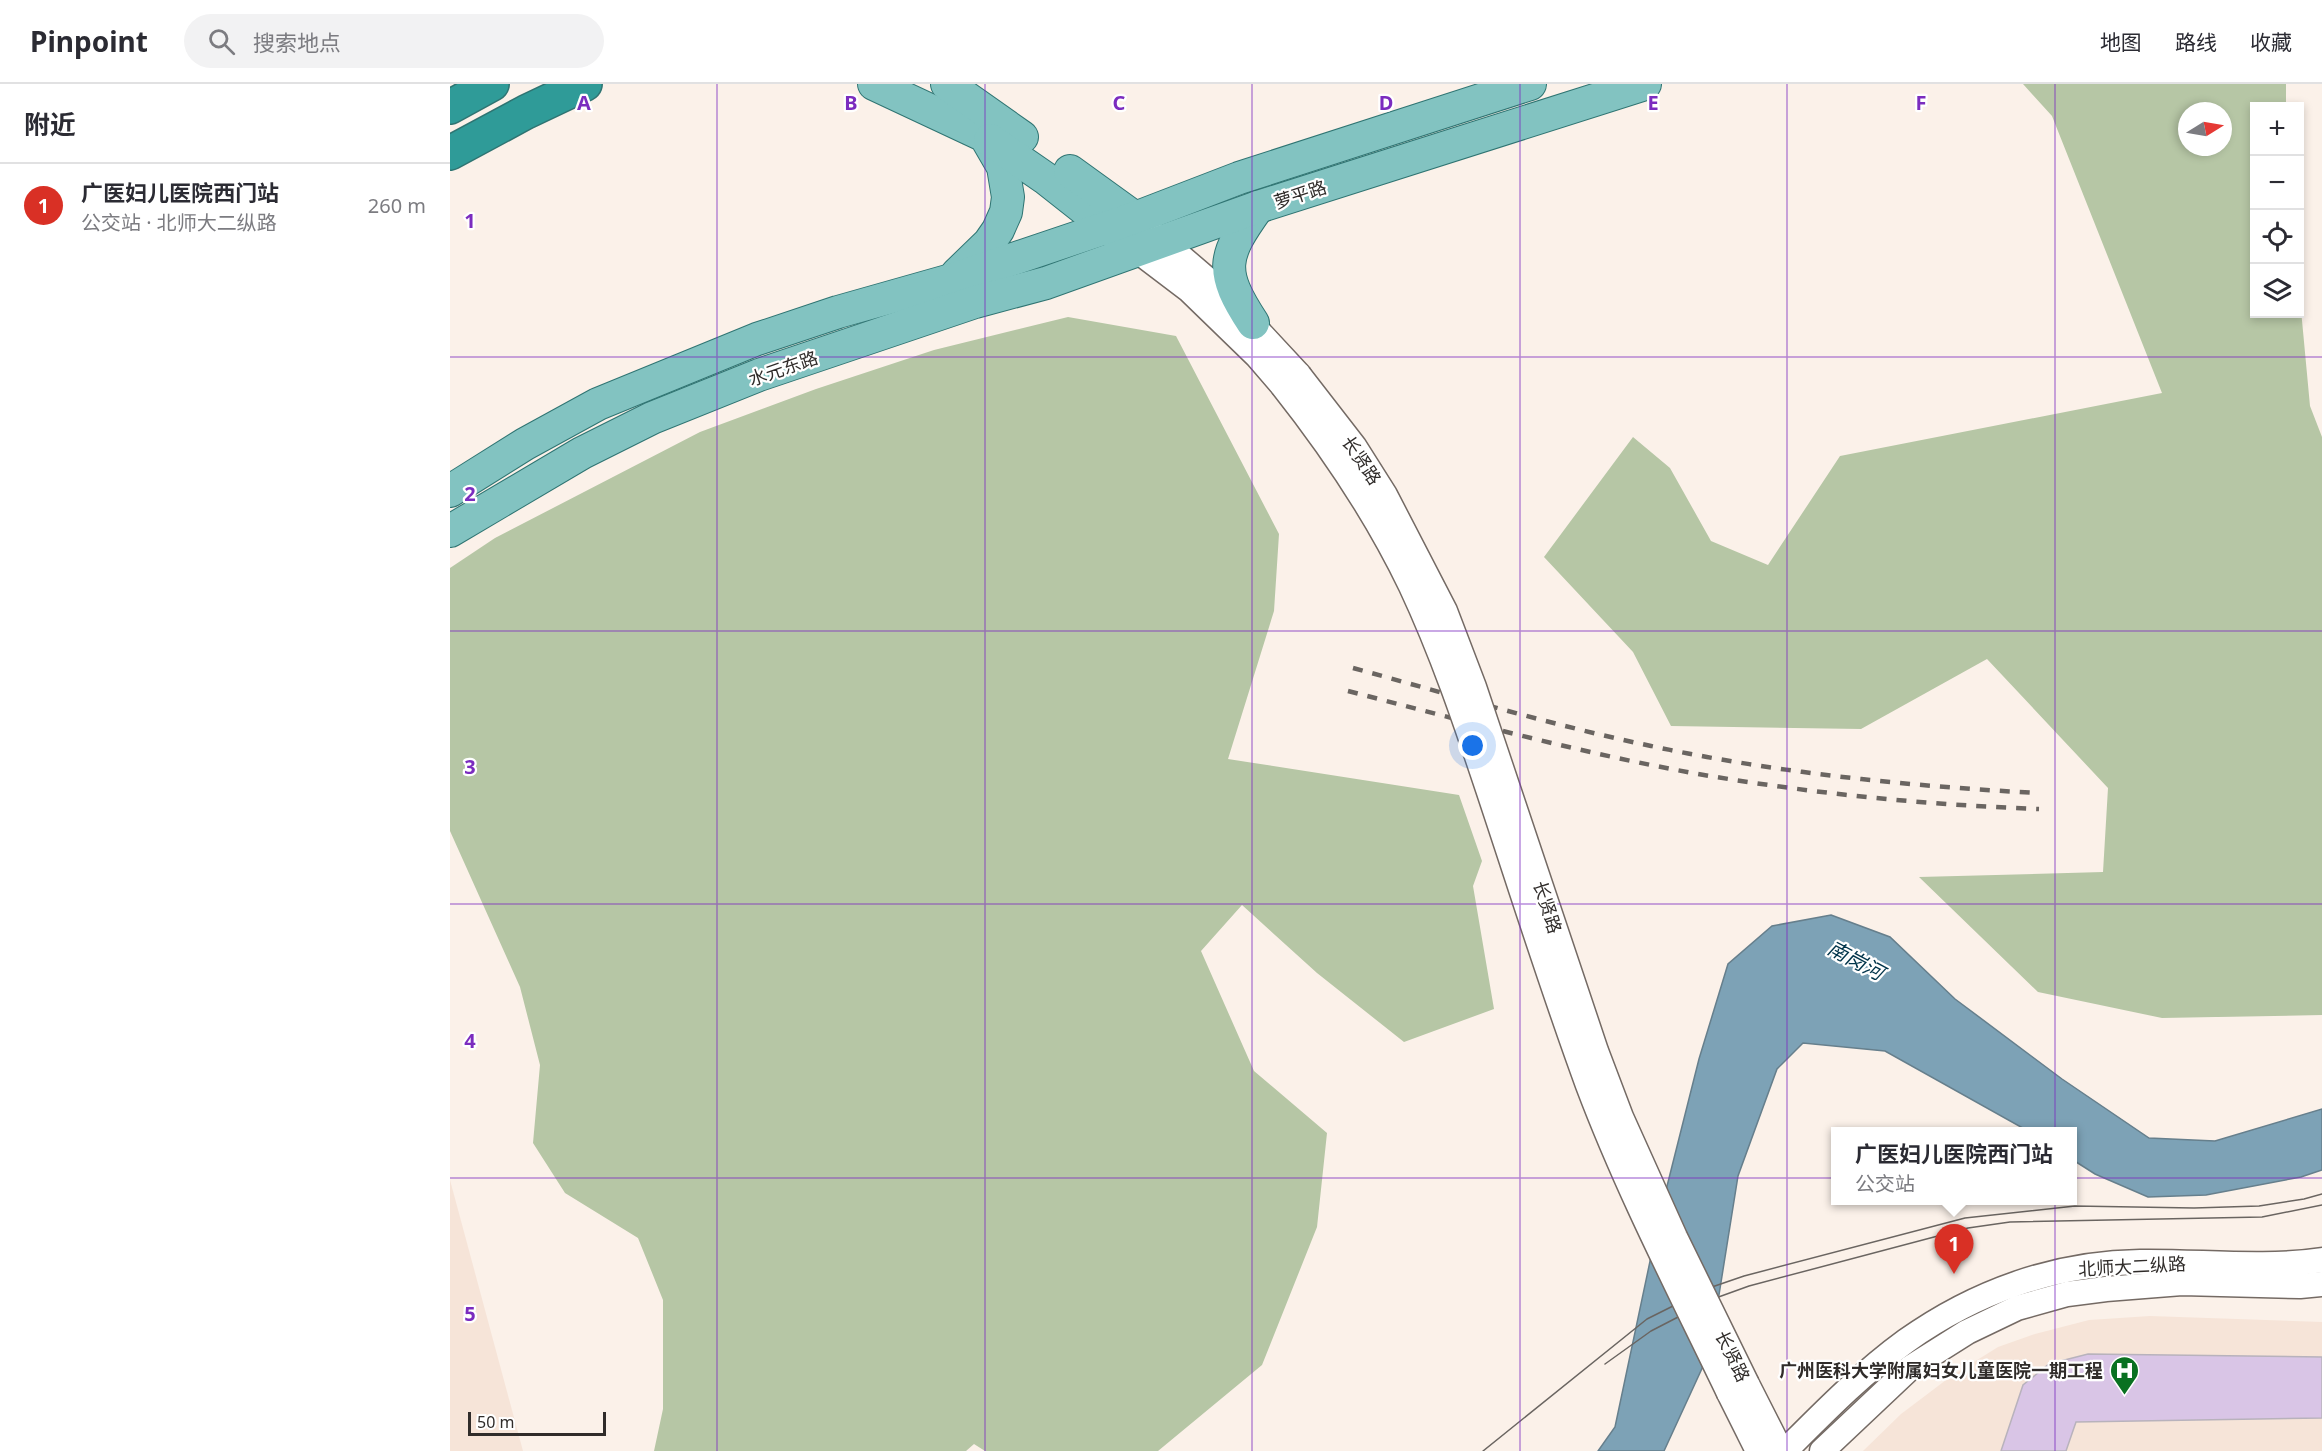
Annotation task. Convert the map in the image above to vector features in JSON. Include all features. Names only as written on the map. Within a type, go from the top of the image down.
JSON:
[{"type":"highway","points":[[450,107],[492,84]]},
{"type":"highway","points":[[450,153],[526,112],[585,84]]},
{"type":"main road","points":[[874,84],[985,136],[1003,167],[1008,197],[1006,212],[998,231],[989,243],[951,280]]},
{"type":"main road","points":[[900,84],[985,136],[1045,178],[1121,222]]},
{"type":"main road","points":[[947,84],[1052,158]]},
{"type":"main road","points":[[965,84],[1149,245]]},
{"type":"main road","name":"萝平路","points":[[1121,222],[1239,178],[1530,84]]},
{"type":"main road","name":"萝平路","points":[[1149,245],[1258,207],[1645,84]]},
{"type":"main road","points":[[1253,323],[1232,288],[1229,258],[1237,237],[1258,207]]},
{"type":"main road","name":"水元东路","points":[[450,491],[525,444],[598,404],[643,384],[767,335],[951,280],[1121,222]]},
{"type":"main road","name":"水元东路","points":[[450,531],[540,476],[652,418],[759,375],[975,302],[1046,283],[1149,245]]},
{"type":"street","points":[[1149,245],[1222,292],[1253,323],[1291,380]]},
{"type":"street","points":[[1149,245],[1189,290],[1257,356],[1291,380]]},
{"type":"street","name":"长贤路","points":[[1291,380],[1395,554],[1424,615],[1453,686],[1554,985],[1609,1138],[1648,1228],[1738,1389],[1783,1451]]},
{"type":"street","name":"北师大二纵路","points":[[1783,1451],[1875,1366],[1907,1341],[1973,1300],[2025,1280],[2061,1270],[2098,1264],[2139,1262],[2268,1264],[2322,1260]]},
{"type":"street","name":"北师大二纵路","points":[[1822,1451],[1910,1368],[1967,1332],[2017,1308],[2067,1294],[2182,1283],[2300,1286],[2322,1284]]},
{"type":"street","name":"长贤路","points":[[1738,1389],[1758,1451]]},
{"type":"shaded area","points":[[450,1180],[523,1451],[450,1451]]},
{"type":"shaded area","name":"广州医科大学附属妇女儿童医院一期工程","points":[[2150,1316],[2322,1322],[2322,1451],[1863,1451],[1901,1414],[1950,1377],[1998,1347],[2035,1334],[2089,1320]]},
{"type":"green space","points":[[2023,84],[2286,84],[2286,102],[2250,102],[2250,318],[2302,318],[2310,406],[2322,437],[2322,1015],[2162,1018],[2038,992],[1919,877],[2103,872],[2108,788],[1987,659],[1861,729],[1671,726],[1633,652],[1544,557],[1633,437],[1670,468],[1711,541],[1768,565],[1840,456],[2162,393],[2052,116]]},
{"type":"green space","points":[[1068,317],[1176,336],[1279,534],[1274,611],[1228,759],[1459,795],[1482,861],[1473,886],[1494,1009],[1404,1042],[1317,973],[1242,905],[1201,951],[1254,1071],[1327,1133],[1317,1227],[1262,1365],[1158,1451],[985,1451],[974,1444],[966,1451],[654,1451],[663,1409],[663,1300],[638,1238],[565,1193],[533,1143],[540,1065],[520,987],[450,831],[450,568],[495,538],[700,432],[816,389],[934,350]]},
{"type":"water","name":"南岗河","points":[[1831,915],[1890,937],[1955,999],[2062,1079],[2149,1138],[2215,1141],[2322,1109],[2322,1170],[2301,1177],[2206,1195],[2148,1197],[2095,1174],[2077,1163],[2077,1127],[2021,1127],[1885,1051],[1803,1043],[1777,1069],[1738,1176],[1710,1351],[1664,1451],[1598,1451],[1615,1427],[1660,1214],[1699,1059],[1728,964],[1772,926]]},
{"type":"building","points":[[2088,1354],[2322,1357],[2322,1418],[2076,1422],[2066,1451],[2001,1451],[2023,1385],[2049,1364]]},
{"type":"tram line","points":[[1483,1451],[1647,1319],[1709,1288],[1744,1276],[1965,1218],[2075,1206],[2194,1208],[2259,1206],[2322,1194]]},
{"type":"tram line","points":[[1605,1364],[1651,1331],[1713,1299],[1749,1286],[1968,1228],[2010,1222],[2262,1217],[2322,1205]]},
{"type":"railway","points":[[1353,668],[1576,729],[1747,764],[1843,777],[2037,793]]},
{"type":"railway","points":[[1348,691],[1573,748],[1710,776],[1874,798],[2039,809]]},
{"type":"place","name":"广医妇儿医院西门站","points":[[1954,1274]]},
{"type":"place","name":"广州医科大学附属妇女儿童医院一期工程","points":[[2124,1396]]}]
